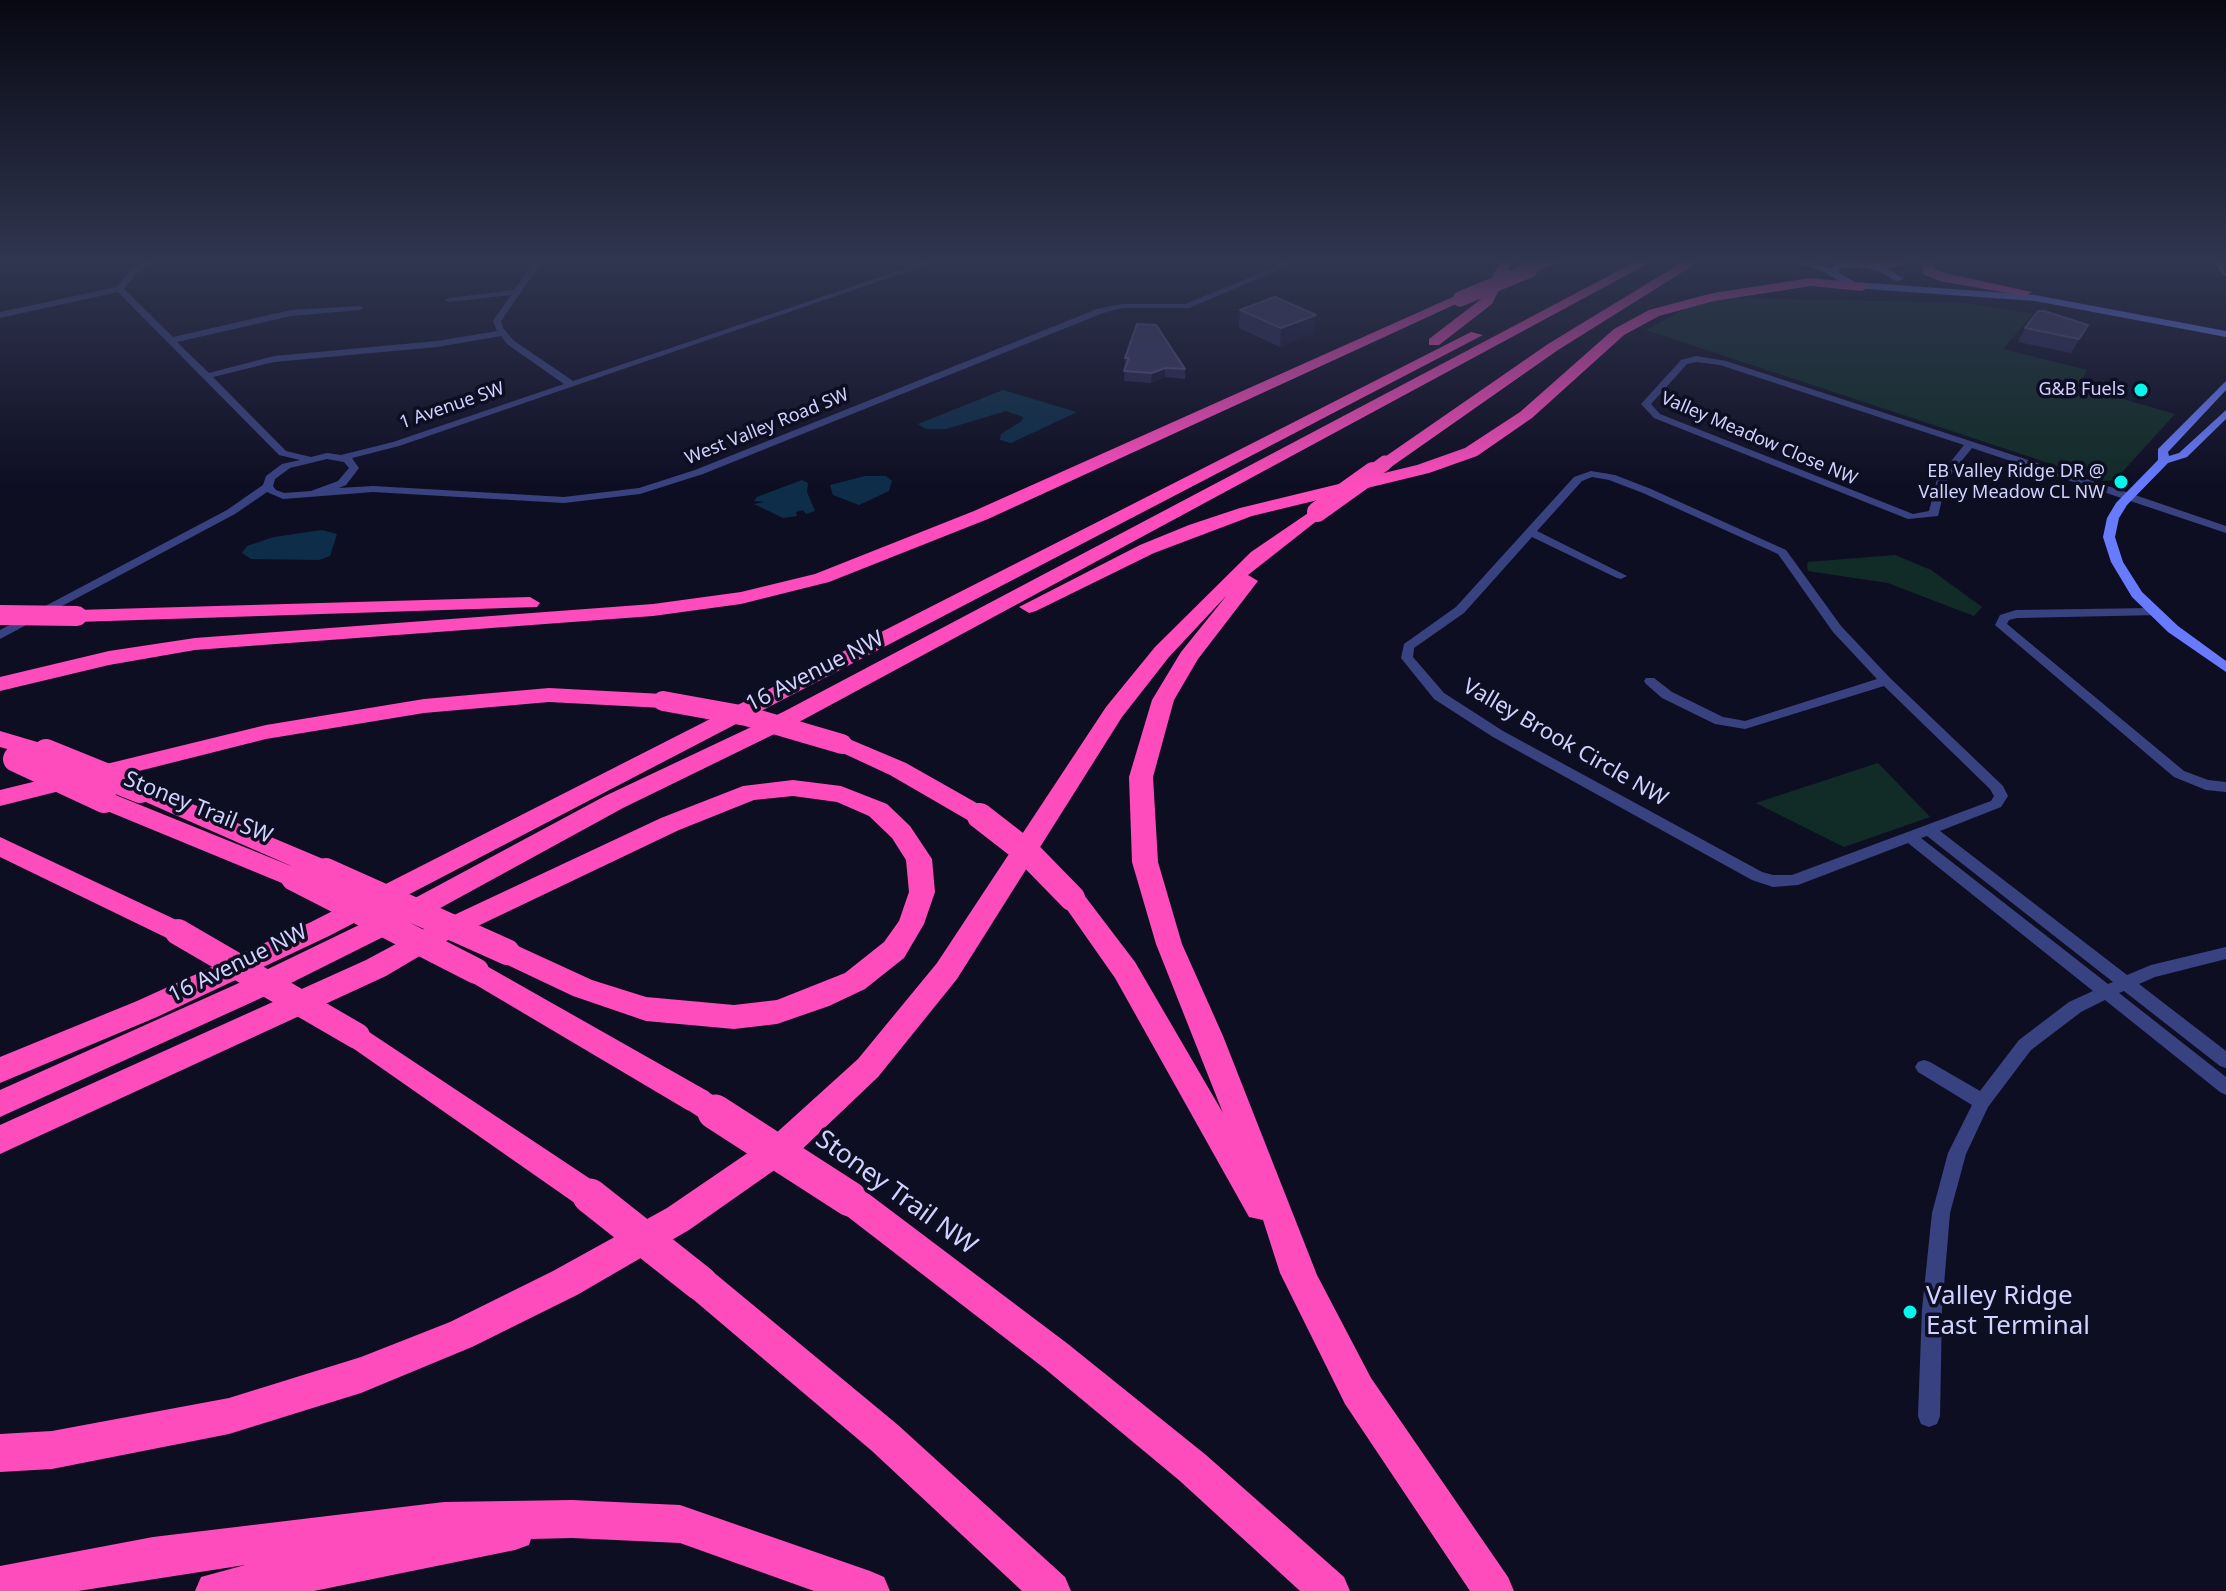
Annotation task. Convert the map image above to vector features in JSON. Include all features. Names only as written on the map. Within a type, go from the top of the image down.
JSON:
[{"type":"highway","points":[[0,684],[109,658],[195,644],[653,610],[741,598],[822,578],[981,515],[1375,337]]},
{"type":"highway","points":[[1360,393],[1439,337]]},
{"type":"highway","name":"16 Avenue NW","points":[[0,1070],[147,1009],[320,929],[1470,337]]},
{"type":"highway","name":"16 Avenue NW","points":[[0,1104],[249,991],[424,905],[614,802],[855,683],[1503,337]]},
{"type":"highway","points":[[0,1453],[52,1450],[229,1416],[361,1375],[460,1335],[565,1283],[678,1219],[785,1145],[868,1068],[947,971],[1114,712],[1162,652],[1225,586],[1317,512],[1569,337]]},
{"type":"highway","points":[[855,683],[904,668],[1147,549],[1196,529],[1246,512],[1423,469],[1471,452],[1506,431],[1613,337]]},
{"type":"highway","points":[[1300,1275],[1209,1036],[1169,944],[1145,862],[1141,777],[1163,700],[1189,657],[1262,564],[1317,512]]},
{"type":"highway","points":[[0,615],[77,616],[694,595],[876,558]]},
{"type":"highway","points":[[0,798],[266,732],[424,706],[549,695],[663,701],[746,716],[842,744],[898,769],[980,816],[1029,854],[1072,898],[1125,970],[1300,1275],[1358,1391],[1494,1591]]},
{"type":"highway","points":[[0,739],[46,752],[140,790],[326,871],[507,952],[583,988],[646,1009],[734,1017],[777,1012],[819,998],[855,981],[894,950],[911,924],[922,892],[919,859],[901,832],[878,810],[841,794],[793,788],[751,792],[681,819],[431,937],[376,968],[0,1140]]},
{"type":"highway","name":"Stoney Trail SW","points":[[8,755],[104,800],[294,878],[375,917]]},
{"type":"highway","points":[[0,846],[178,932],[357,1036],[590,1196],[700,1283],[885,1438],[1051,1591]]},
{"type":"highway","name":"Stoney Trail NW","points":[[375,917],[476,971],[698,1101],[850,1199],[1056,1356],[1193,1468],[1330,1591]]},
{"type":"highway","points":[[0,1586],[153,1557],[444,1521],[572,1519],[680,1524],[870,1591]]},
{"type":"highway","points":[[215,1591],[572,1519]]},
{"type":"street","points":[[170,337],[283,453],[311,458]]},
{"type":"street","points":[[173,340],[185,337]]},
{"type":"street","points":[[208,376],[274,359],[437,344],[476,337]]},
{"type":"street","points":[[507,337],[571,384]]},
{"type":"street","name":"1 Avenue SW","points":[[311,458],[341,458],[396,444],[709,337]]},
{"type":"street","name":"West Valley Road SW","points":[[291,496],[373,489],[564,500],[640,491],[699,472],[1035,337]]},
{"type":"street","points":[[2206,337],[2226,344]]},
{"type":"street","name":"Valley Meadow Close NW","points":[[1970,444],[1945,473],[1934,514],[1912,517],[1657,416],[1646,406],[1681,364],[1696,359],[1723,363],[1826,397],[1970,444],[2128,496],[2226,530]]},
{"type":"street","points":[[2164,461],[2162,451],[2226,384]]},
{"type":"street","points":[[1811,406],[1826,397]]},
{"type":"street","points":[[2226,413],[2183,455],[2164,461],[2128,496],[2113,518],[2109,537],[2123,575],[2154,612],[2226,668]]},
{"type":"street","name":"1 Avenue SW","points":[[321,492],[342,483],[354,470],[396,444]]},
{"type":"street","points":[[0,635],[231,512],[268,486],[280,470],[283,453]]},
{"type":"street","points":[[280,470],[311,458]]},
{"type":"street","points":[[341,458],[351,462],[354,470],[352,479],[373,489]]},
{"type":"street","name":"Valley Brook Circle NW","points":[[1603,475],[1647,491],[1782,552],[1837,629],[1886,681],[1992,782],[2001,796],[1991,807],[1793,881],[1765,879],[1498,734],[1439,696],[1407,658],[1408,647],[1460,610],[1531,532],[1581,477],[1603,475]]},
{"type":"street","points":[[268,486],[272,492],[291,496]]},
{"type":"street","points":[[231,512],[291,496]]},
{"type":"street","points":[[1531,532],[1621,576]]},
{"type":"street","points":[[2154,612],[2016,614],[2004,618],[2001,625],[2179,774],[2206,785],[2226,787]]},
{"type":"street","points":[[1650,681],[1667,695],[1720,721],[1745,725],[1886,681]]},
{"type":"street","points":[[1929,830],[2226,1061]]},
{"type":"street","points":[[1910,837],[2226,1087]]},
{"type":"street","points":[[1929,1416],[1932,1309],[1941,1213],[1957,1153],[1982,1102],[2025,1045],[2047,1026],[2104,990],[2179,963],[2226,953]]},
{"type":"street","points":[[1924,1067],[1982,1102]]},
{"type":"green space","points":[[1668,337],[2013,337],[2003,349],[2087,370],[2078,386],[2175,414],[2115,480],[2103,481]]},
{"type":"green space","points":[[1895,555],[1931,570],[1982,607],[1974,616],[1888,583],[1808,571],[1807,565],[1808,562]]},
{"type":"green space","points":[[1878,763],[1930,817],[1844,847],[1756,803]]},
{"type":"water","points":[[1003,390],[1077,412],[1011,443],[1000,440],[1001,434],[1022,421],[1023,417],[1006,411],[946,429],[926,429],[918,424]]},
{"type":"water","points":[[865,476],[886,476],[892,481],[889,491],[859,505],[833,495],[830,485]]},
{"type":"water","points":[[802,480],[808,483],[807,492],[815,511],[806,514],[803,510],[796,512],[797,516],[783,518],[754,504],[764,502],[754,501],[757,497]]},
{"type":"water","points":[[322,530],[337,534],[330,556],[319,560],[251,559],[242,553],[247,546],[274,537]]},
{"type":"building","points":[[1132,337],[1164,337],[1185,369],[1165,368],[1152,373],[1124,371],[1129,358],[1125,358]]},
{"type":"place","name":"G&B Fuels","points":[[2141,390]]},
{"type":"place","name":"EB Valley Ridge DR @ Valley Meadow CL NW","points":[[2121,482]]},
{"type":"place","name":"Valley Ridge East Terminal","points":[[1910,1312]]}]
